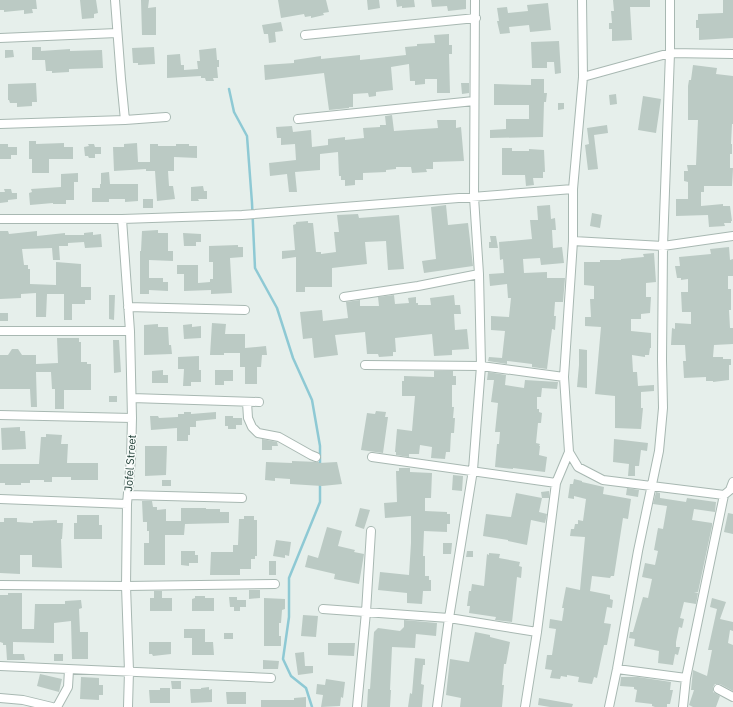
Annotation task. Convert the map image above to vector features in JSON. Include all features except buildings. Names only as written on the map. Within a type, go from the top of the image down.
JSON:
[{"type":"street","points":[[115,0],[125,120]]},
{"type":"street","points":[[437,707],[473,470],[481,366],[479,274],[474,197],[475,0]]},
{"type":"street","points":[[525,707],[537,632],[556,483],[569,452],[564,376],[573,241],[573,189],[583,77],[582,0]]},
{"type":"street","points":[[609,707],[631,588],[659,451],[663,408],[663,246],[670,53],[670,0]]},
{"type":"street","points":[[305,35],[476,18]]},
{"type":"street","points":[[0,38],[117,33]]},
{"type":"street","points":[[583,77],[670,53],[733,54]]},
{"type":"street","points":[[298,119],[474,102]]},
{"type":"street","points":[[0,124],[125,120],[166,117]]},
{"type":"street","points":[[0,219],[122,219],[242,215],[573,189]]},
{"type":"street","name":"Jofel Street","points":[[122,219],[130,331],[132,398],[131,459],[127,504],[126,586],[128,707]]},
{"type":"street","points":[[573,241],[663,246],[733,236]]},
{"type":"street","points":[[344,297],[418,286],[479,274]]},
{"type":"street","points":[[128,307],[245,310]]},
{"type":"street","points":[[0,331],[130,331]]},
{"type":"street","points":[[365,365],[481,366],[564,376]]},
{"type":"street","points":[[132,398],[259,402]]},
{"type":"street","points":[[247,402],[248,418],[252,427],[258,433],[279,437],[316,457]]},
{"type":"street","points":[[0,415],[132,418]]},
{"type":"street","points":[[569,452],[578,467],[603,480],[724,495]]},
{"type":"street","points":[[372,457],[473,470],[556,483]]},
{"type":"street","points":[[683,707],[686,678],[724,495],[730,490],[733,482]]},
{"type":"street","points":[[128,495],[242,498]]},
{"type":"street","points":[[0,499],[127,504]]},
{"type":"street","points":[[357,707],[366,612],[371,532]]},
{"type":"street","points":[[0,585],[126,586],[275,584]]},
{"type":"street","points":[[323,609],[450,618],[537,632]]},
{"type":"street","points":[[0,666],[271,678]]},
{"type":"street","points":[[617,669],[686,678]]},
{"type":"street","points":[[57,707],[68,687],[69,670]]},
{"type":"street","points":[[718,689],[733,697]]},
{"type":"street","points":[[0,698],[52,707]]},
{"type":"waterway","points":[[229,89],[234,112],[247,136],[255,268],[277,308],[293,358],[312,400],[320,446],[320,465]]},
{"type":"waterway","points":[[312,707],[306,688],[291,676],[283,659],[289,617],[289,578],[320,502],[320,484]]}]
